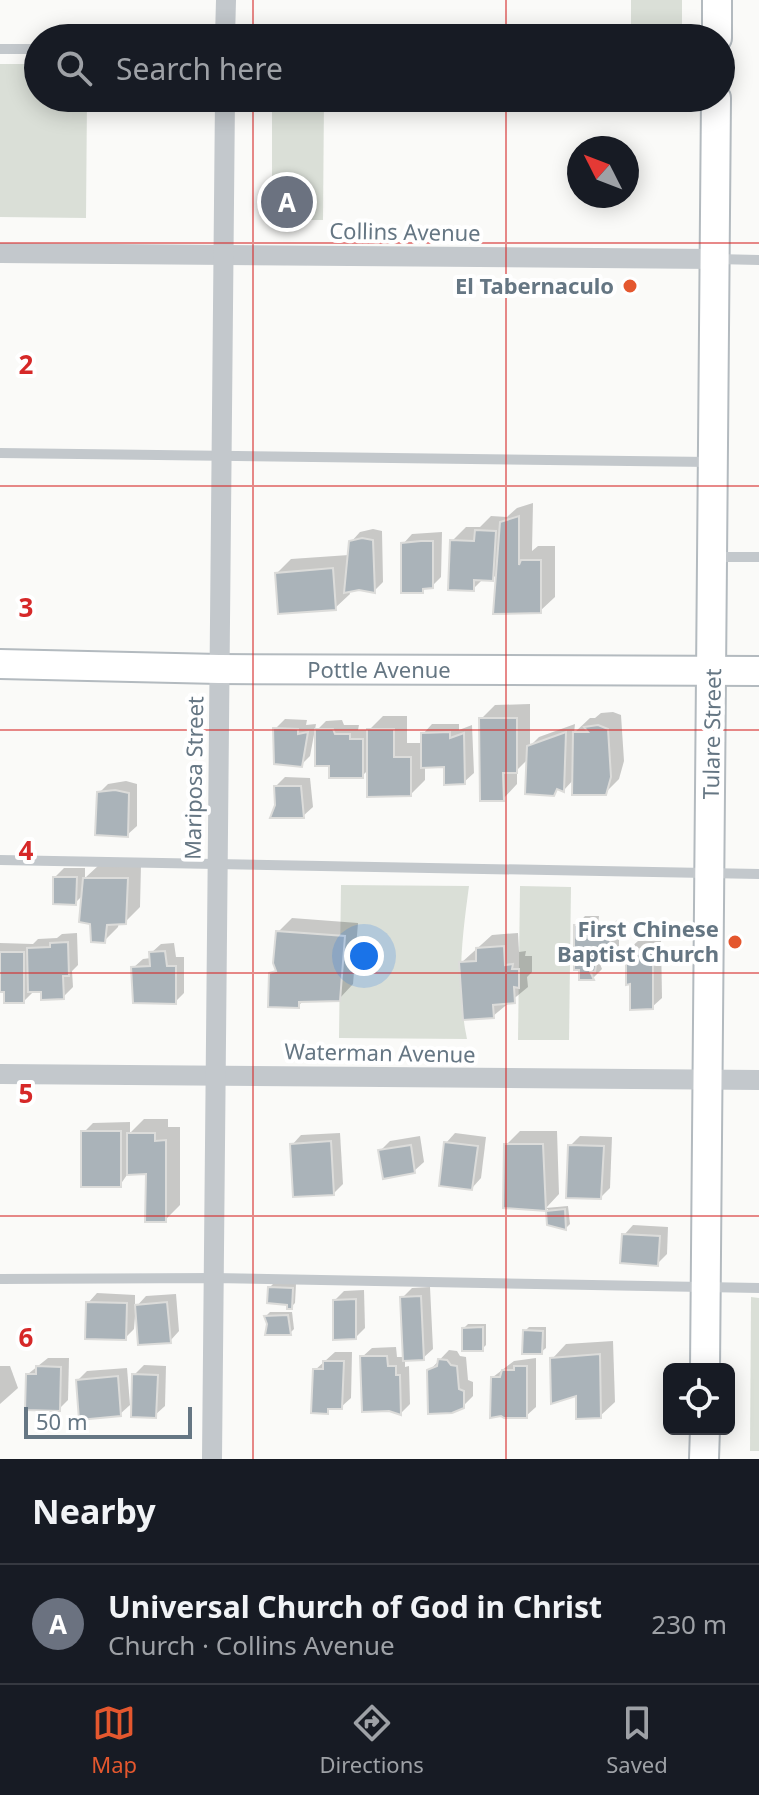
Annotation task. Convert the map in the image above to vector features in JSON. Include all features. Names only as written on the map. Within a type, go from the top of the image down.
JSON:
[{"type":"main road","points":[[717,0],[717,24]]},
{"type":"main road","name":"Tulare Street","points":[[705,1363],[716,112]]},
{"type":"main road","name":"Pottle Avenue","points":[[0,664],[219,669],[759,671]]},
{"type":"main road","points":[[704,1459],[705,1435]]},
{"type":"street","points":[[225,24],[226,0]]},
{"type":"street","name":"Mariposa Street","points":[[212,1459],[225,112]]},
{"type":"street","name":"Collins Avenue","points":[[0,253],[714,259]]},
{"type":"street","name":"Waterman Avenue","points":[[0,1074],[759,1080]]},
{"type":"lane","points":[[0,49],[24,49]]},
{"type":"lane","points":[[714,259],[759,260]]},
{"type":"lane","points":[[0,453],[713,462]]},
{"type":"lane","points":[[713,557],[759,557]]},
{"type":"lane","points":[[0,860],[759,874]]},
{"type":"lane","points":[[0,1279],[214,1278],[759,1288]]},
{"type":"shaded area","points":[[631,0],[682,0],[682,24],[631,24]]},
{"type":"shaded area","points":[[0,64],[24,64],[24,112],[87,112],[86,218],[0,217]]},
{"type":"shaded area","points":[[272,112],[324,112],[323,220],[272,220]]},
{"type":"shaded area","points":[[341,885],[469,886],[461,981],[467,1039],[339,1038]]},
{"type":"shaded area","points":[[520,886],[571,887],[569,1040],[518,1040]]},
{"type":"shaded area","points":[[751,1297],[759,1298],[759,1451],[750,1451]]},
{"type":"building","points":[[519,516],[519,565],[521,560],[541,560],[541,613],[493,614],[500,522]]},
{"type":"building","points":[[475,530],[496,531],[493,581],[474,580],[474,591],[448,590],[450,540],[474,541]]},
{"type":"building","points":[[362,538],[373,540],[375,593],[359,590],[344,593],[349,541]]},
{"type":"building","points":[[433,541],[433,588],[423,589],[423,593],[401,593],[401,543]]},
{"type":"building","points":[[333,568],[336,610],[278,614],[275,573]]},
{"type":"building","points":[[479,718],[517,718],[517,773],[503,773],[504,801],[480,801]]},
{"type":"building","points":[[598,725],[608,729],[611,777],[606,795],[572,795],[573,732],[588,732],[584,727]]},
{"type":"building","points":[[273,728],[298,729],[298,734],[308,732],[302,767],[274,764]]},
{"type":"building","points":[[315,729],[333,729],[335,734],[350,734],[350,739],[363,739],[363,778],[329,778],[329,766],[315,766]]},
{"type":"building","points":[[367,729],[394,729],[394,757],[411,757],[411,796],[367,797]]},
{"type":"building","points":[[450,732],[450,738],[464,733],[465,784],[444,785],[444,767],[421,768],[421,733]]},
{"type":"building","points":[[566,732],[564,792],[557,789],[554,796],[525,794],[527,746]]},
{"type":"building","points":[[274,786],[301,786],[304,818],[270,818],[275,805]]},
{"type":"building","points":[[115,790],[129,793],[128,837],[95,835],[97,792]]},
{"type":"building","points":[[53,877],[77,877],[76,905],[53,904]]},
{"type":"building","points":[[83,878],[128,878],[126,924],[107,925],[105,943],[91,942],[90,924],[79,922]]},
{"type":"building","points":[[574,925],[590,925],[590,934],[604,934],[604,928],[610,928],[611,960],[597,958],[595,972],[590,971],[594,980],[579,980],[579,970],[574,970]]},
{"type":"building","points":[[276,931],[345,936],[340,1001],[299,1002],[299,1008],[268,1007],[269,973],[276,971],[273,963]]},
{"type":"building","points":[[68,942],[69,976],[63,976],[64,999],[41,1000],[41,992],[28,992],[27,948]]},
{"type":"building","points":[[504,946],[505,965],[513,964],[512,969],[519,969],[519,988],[514,987],[515,1003],[493,1005],[494,1018],[463,1020],[459,962],[476,961],[476,948]]},
{"type":"building","points":[[626,949],[653,949],[653,1009],[630,1010]]},
{"type":"building","points":[[165,951],[167,966],[176,966],[176,1004],[133,1003],[131,967],[150,966],[149,952]]},
{"type":"building","points":[[0,952],[24,952],[24,1003],[4,1003],[4,992],[0,992]]},
{"type":"building","points":[[81,1131],[121,1131],[121,1187],[81,1187]]},
{"type":"building","points":[[127,1133],[155,1133],[155,1141],[166,1140],[166,1222],[145,1222],[146,1174],[127,1175]]},
{"type":"building","points":[[331,1141],[334,1195],[293,1197],[290,1144]]},
{"type":"building","points":[[444,1142],[478,1146],[472,1190],[439,1186]]},
{"type":"building","points":[[504,1144],[543,1144],[546,1211],[503,1208]]},
{"type":"building","points":[[411,1145],[415,1173],[383,1179],[378,1150]]},
{"type":"building","points":[[568,1145],[604,1146],[601,1199],[566,1198]]},
{"type":"building","points":[[565,1209],[566,1230],[547,1225],[546,1211]]},
{"type":"building","points":[[622,1234],[660,1236],[658,1266],[620,1263]]},
{"type":"building","points":[[268,1287],[293,1288],[292,1309],[287,1309],[287,1305],[267,1303]]},
{"type":"building","points":[[421,1296],[424,1360],[403,1361],[400,1297]]},
{"type":"building","points":[[356,1299],[356,1339],[333,1340],[333,1300]]},
{"type":"building","points":[[86,1302],[127,1303],[126,1340],[85,1339]]},
{"type":"building","points":[[167,1302],[171,1343],[138,1345],[135,1305]]},
{"type":"building","points":[[288,1315],[291,1335],[265,1335],[267,1324],[264,1316]]},
{"type":"building","points":[[483,1327],[483,1351],[462,1351],[462,1328]]},
{"type":"building","points":[[523,1330],[543,1331],[542,1354],[522,1354]]},
{"type":"building","points":[[600,1354],[601,1418],[576,1419],[576,1396],[551,1404],[550,1358]]},
{"type":"building","points":[[360,1356],[387,1356],[388,1366],[396,1366],[396,1375],[400,1375],[401,1415],[389,1411],[362,1412]]},
{"type":"building","points":[[438,1359],[457,1366],[459,1389],[464,1391],[464,1408],[452,1413],[428,1414],[427,1370],[437,1366]]},
{"type":"building","points":[[323,1361],[344,1361],[342,1409],[328,1409],[328,1414],[311,1413],[313,1369],[323,1369]]},
{"type":"building","points":[[36,1366],[61,1367],[60,1411],[25,1410],[26,1374],[36,1374]]},
{"type":"building","points":[[514,1366],[527,1366],[527,1418],[490,1418],[491,1377],[500,1377],[502,1370],[514,1370]]},
{"type":"building","points":[[132,1374],[158,1375],[156,1418],[131,1417]]},
{"type":"building","points":[[118,1376],[121,1416],[79,1420],[76,1380]]},
{"type":"place","name":"Universal Church of God in Christ","points":[[287,202]]},
{"type":"place","name":"El Tabernaculo","points":[[630,286]]},
{"type":"place","name":"First Chinese Baptist Church","points":[[735,942]]}]
